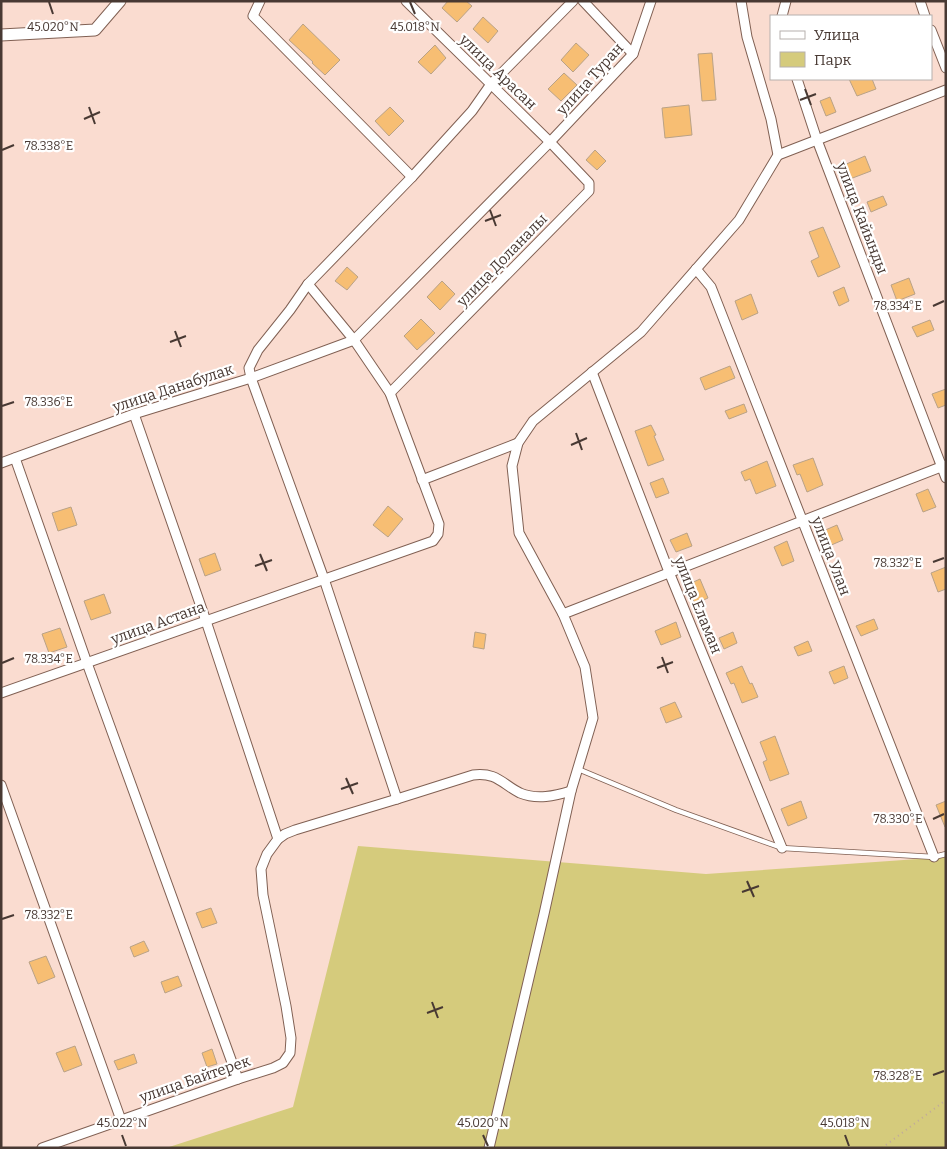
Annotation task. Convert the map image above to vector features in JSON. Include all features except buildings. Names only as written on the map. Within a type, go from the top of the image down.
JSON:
[{"type":"street","points":[[1,35],[95,30],[120,1]]},
{"type":"street","points":[[260,1],[253,16],[412,177]]},
{"type":"street","name":"улица Арасан","points":[[406,1],[550,142]]},
{"type":"street","points":[[398,799],[324,579],[249,368],[258,350],[308,284],[412,177],[472,111],[491,84],[572,1]]},
{"type":"street","points":[[583,1],[634,54]]},
{"type":"street","name":"улица Туран","points":[[354,340],[550,142],[634,54],[651,1]]},
{"type":"street","points":[[741,1],[747,37],[771,119],[778,155]]},
{"type":"street","points":[[782,15],[786,1]]},
{"type":"street","points":[[920,1],[926,15]]},
{"type":"street","points":[[932,33],[946,68]]},
{"type":"street","name":"улица Кайынды","points":[[797,80],[817,140],[944,466],[946,478]]},
{"type":"street","points":[[489,1148],[571,791],[594,718],[585,667],[563,614],[520,533],[512,466],[518,443],[533,421],[641,332],[739,220],[778,155],[946,90]]},
{"type":"street","name":"улица Доланалы","points":[[390,393],[589,191],[589,183],[550,142]]},
{"type":"street","name":"улица Улан","points":[[696,269],[711,287],[934,857]]},
{"type":"street","points":[[308,284],[354,340],[390,393],[422,480],[518,443]]},
{"type":"street","name":"улица Данабулак","points":[[1,463],[134,414],[251,378],[354,340]]},
{"type":"street","name":"улица Еламан","points":[[592,372],[670,572],[782,848]]},
{"type":"street","points":[[134,414],[206,621],[278,839],[295,830],[474,775],[493,776],[521,793],[535,797],[552,797],[571,791]]},
{"type":"street","points":[[15,458],[87,663],[238,1078]]},
{"type":"street","points":[[563,614],[944,466]]},
{"type":"street","name":"улица Астана","points":[[1,692],[433,541],[438,534],[439,524],[422,480]]},
{"type":"street","points":[[1,785],[121,1120]]},
{"type":"street","name":"улица Байтерек","points":[[42,1148],[283,1063],[290,1052],[291,1038],[263,895],[261,869],[267,854],[278,839]]},
{"type":"lane","points":[[578,769],[676,810],[782,848],[934,857],[946,854]]},
{"type":"path","points":[[882,1148],[946,1100]]},
{"type":"green space","points":[[358,846],[706,874],[946,857],[946,1148],[166,1148],[293,1107]]}]
